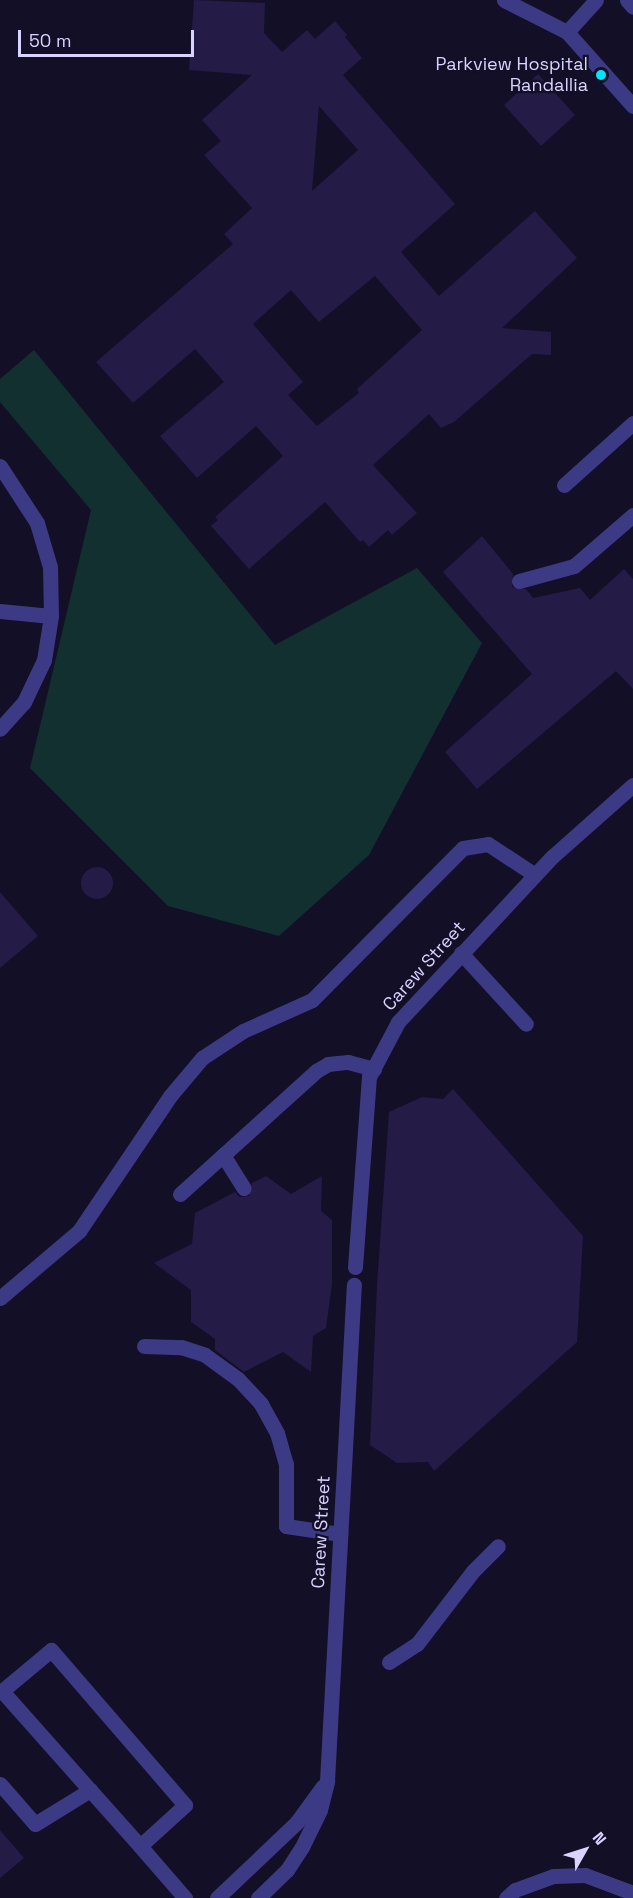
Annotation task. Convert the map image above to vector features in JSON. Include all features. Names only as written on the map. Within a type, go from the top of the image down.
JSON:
[{"type":"street","points":[[504,0],[567,32],[633,106]]},
{"type":"street","points":[[567,32],[596,0]]},
{"type":"street","points":[[627,0],[633,7]]},
{"type":"street","points":[[564,485],[633,423]]},
{"type":"street","points":[[0,466],[37,523],[50,567],[51,616],[44,660],[24,702],[0,729]]},
{"type":"street","points":[[519,581],[574,566],[633,515]]},
{"type":"street","points":[[0,611],[51,616]]},
{"type":"street","name":"Carew Street","points":[[355,1267],[369,1077],[398,1022],[535,875],[633,785]]},
{"type":"street","points":[[0,1298],[79,1230],[170,1096],[202,1058],[243,1031],[312,1000],[464,848],[488,844],[535,875]]},
{"type":"street","points":[[461,953],[526,1024]]},
{"type":"street","points":[[180,1194],[328,1064],[348,1062],[374,1069]]},
{"type":"street","points":[[223,1155],[244,1188]]},
{"type":"street","name":"Carew Street","points":[[258,1898],[286,1870],[302,1847],[320,1810],[327,1781],[354,1285]]},
{"type":"street","points":[[144,1346],[181,1347],[205,1355],[238,1379],[261,1404],[277,1433],[286,1464],[286,1526],[340,1534]]},
{"type":"street","points":[[389,1662],[417,1644],[473,1571],[498,1546]]},
{"type":"street","points":[[140,1846],[185,1805],[51,1650],[1,1692],[185,1898]]},
{"type":"street","points":[[217,1898],[297,1822],[327,1781]]},
{"type":"street","points":[[0,1784],[35,1824],[90,1790]]},
{"type":"street","points":[[506,1898],[515,1890],[553,1876],[585,1875],[633,1893]]},
{"type":"green space","points":[[34,350],[275,645],[417,568],[482,643],[369,855],[279,936],[168,906],[30,768],[91,510],[0,402],[0,379]]},
{"type":"building","points":[[194,0],[265,3],[264,33],[282,52],[307,30],[315,39],[335,21],[362,58],[343,75],[455,204],[401,252],[439,296],[535,211],[577,258],[502,328],[551,332],[551,355],[532,354],[454,422],[441,428],[429,414],[373,465],[417,513],[392,535],[388,530],[369,547],[363,540],[360,542],[325,502],[249,569],[211,526],[218,520],[215,517],[283,456],[256,426],[197,478],[160,436],[224,382],[195,349],[133,403],[96,362],[233,244],[224,234],[252,208],[204,155],[221,141],[202,120],[252,75],[189,70]],"holes":[[[319,106],[358,150],[312,191]],[[375,276],[422,330],[357,389],[359,393],[317,426],[288,395],[303,382],[253,324],[291,290],[319,322]]]},
{"type":"building","points":[[538,74],[575,115],[541,146],[504,105]]},
{"type":"building","points":[[482,536],[513,574],[512,587],[526,589],[533,598],[580,588],[590,600],[624,569],[633,579],[633,689],[616,671],[477,789],[445,752],[532,674],[443,572]]},
{"type":"building","points":[[97,867],[108,872],[113,883],[108,894],[97,899],[86,894],[81,883],[86,872]]},
{"type":"building","points":[[0,892],[38,936],[0,968]]},
{"type":"building","points":[[453,1089],[583,1236],[577,1342],[434,1471],[428,1462],[397,1463],[370,1445],[377,1285],[389,1112],[422,1097],[443,1099]]},
{"type":"building","points":[[266,1176],[291,1194],[322,1176],[321,1211],[332,1220],[332,1284],[326,1328],[313,1336],[311,1372],[283,1352],[244,1372],[215,1350],[215,1339],[191,1322],[191,1290],[154,1263],[192,1244],[195,1213],[235,1192],[240,1197],[249,1196],[252,1183]]},
{"type":"building","points":[[0,1830],[24,1858],[0,1878]]},
{"type":"place","name":"Parkview Hospital Randallia","points":[[601,75]]}]
